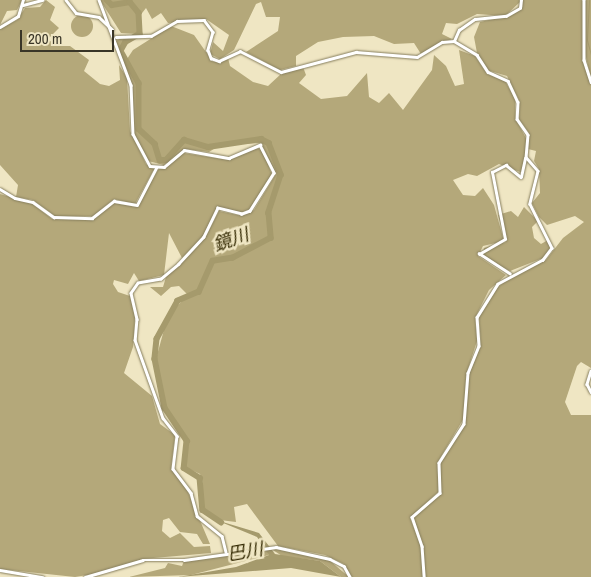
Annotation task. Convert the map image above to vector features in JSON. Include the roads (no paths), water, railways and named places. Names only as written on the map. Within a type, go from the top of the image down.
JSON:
[{"type":"street","points":[[0,27],[18,16],[23,0]]},
{"type":"street","points":[[22,6],[42,0]]},
{"type":"street","points":[[66,0],[76,14],[102,18],[116,37]]},
{"type":"street","points":[[99,0],[116,37],[115,52],[131,84],[132,134],[147,163],[156,168]]},
{"type":"street","points":[[454,41],[469,22],[506,16],[520,8],[521,0]]},
{"type":"street","points":[[584,0],[584,60],[591,82]]},
{"type":"street","points":[[116,37],[136,35],[148,37],[177,21],[204,20],[213,32],[208,50],[212,58],[219,61],[240,51],[281,72],[356,52],[417,57],[442,42],[454,41],[477,55],[488,72],[508,81],[518,102],[517,119],[528,135],[526,157],[521,177],[506,165],[492,172],[505,240],[479,254],[510,274]]},
{"type":"street","points":[[0,189],[33,202],[54,218],[92,218],[114,201],[137,205],[156,168],[184,150],[229,158],[260,145],[274,173],[250,211],[242,214],[218,208],[204,237],[179,264],[161,279],[138,283],[131,293],[137,319],[135,340],[162,418],[177,436],[173,469],[191,493],[196,516],[222,536],[226,552]]},
{"type":"street","points":[[424,577],[422,546],[412,517],[440,492],[439,463],[466,418],[468,373],[479,346],[477,316],[492,290],[510,274],[544,260],[552,248],[530,204],[538,171],[526,157]]},
{"type":"street","points":[[591,371],[587,384],[591,392]]},
{"type":"street","points":[[86,577],[144,560],[184,560],[226,552],[273,547],[324,556],[344,566],[350,577]]},
{"type":"street","points":[[0,570],[42,577]]},
{"type":"waterway","name":"鏡川","points":[[107,0],[112,5],[130,2],[139,13],[140,34],[126,42],[121,51],[139,83],[139,129],[155,144],[160,160],[166,160],[184,140],[208,147],[261,139],[269,143],[281,175],[269,213],[271,238],[233,258],[213,261],[199,292],[178,301],[157,339],[155,359],[165,408],[187,441],[184,468],[200,478],[203,510],[221,522]]},
{"type":"waterway","points":[[589,0],[587,40],[591,55]]},
{"type":"water label","name":"巴川","points":[[245,552]]}]
